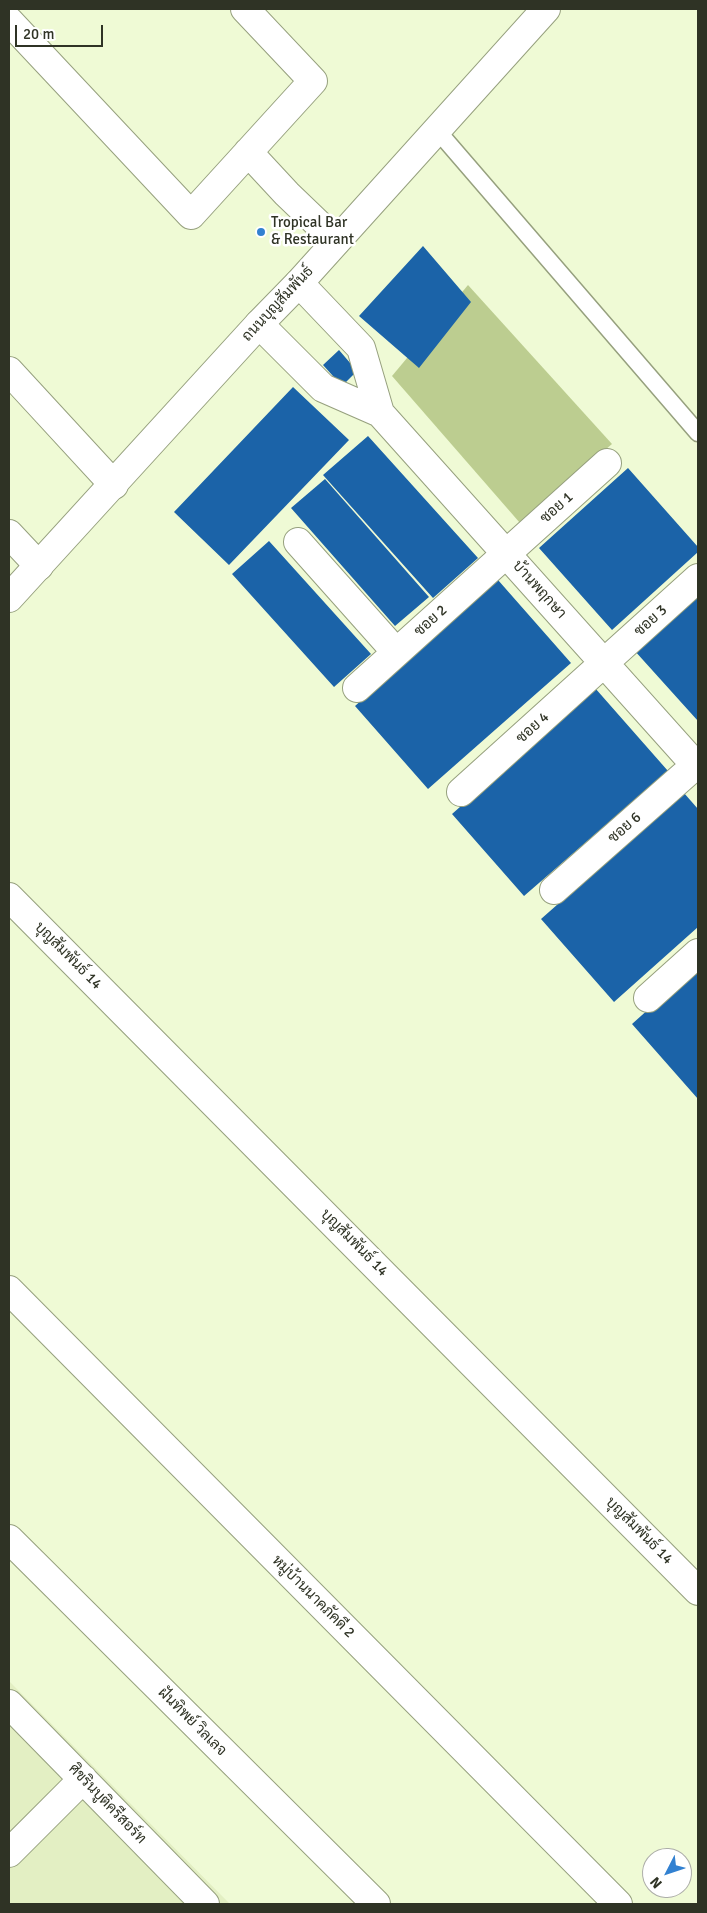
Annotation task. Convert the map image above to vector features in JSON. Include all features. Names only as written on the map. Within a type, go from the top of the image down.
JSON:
[{"type":"street","points":[[9,21],[191,215],[312,80],[244,9]]},
{"type":"street","name":"ถนนบุญสัมพันธ์","points":[[9,598],[259,324],[300,283],[436,129],[546,9]]},
{"type":"street","points":[[248,152],[287,194],[336,241]]},
{"type":"street","name":"บ้านพฤกษา","points":[[300,283],[361,348],[380,413]]},
{"type":"street","name":"บ้านพฤกษา","points":[[259,324],[323,388],[380,413],[697,765]]},
{"type":"street","points":[[9,371],[114,485]]},
{"type":"street","name":"ซอย 1","points":[[506,553],[607,463]]},
{"type":"street","points":[[9,534],[39,566]]},
{"type":"street","points":[[298,542],[396,652]]},
{"type":"street","name":"ซอย 2","points":[[357,688],[506,553]]},
{"type":"street","name":"ซอย 3","points":[[604,663],[698,578]]},
{"type":"street","name":"ซอย 4","points":[[461,792],[604,663]]},
{"type":"street","name":"ซอย 6","points":[[554,890],[697,765]]},
{"type":"street","name":"บุญสัมพันธ์ 14","points":[[9,896],[698,1591]]},
{"type":"street","points":[[648,998],[698,953]]},
{"type":"street","name":"หมู่บ้านนาคภัคดี 2","points":[[9,1290],[618,1904]]},
{"type":"street","name":"ฝันทิพย์ วิลเลจ","points":[[9,1539],[376,1904]]},
{"type":"street","name":"ศิขรินบูติครีสอร์ท","points":[[9,1704],[83,1779],[197,1902]]},
{"type":"street","points":[[9,1853],[83,1779]]},
{"type":"lane","points":[[436,129],[698,433]]},
{"type":"shaded area","points":[[468,285],[612,444],[520,523],[392,376]]},
{"type":"shaded area","points":[[9,1681],[230,1904],[9,1904]]},
{"type":"building","points":[[423,246],[471,302],[419,368],[359,316]]},
{"type":"building","points":[[339,350],[357,371],[342,386],[323,365]]},
{"type":"building","points":[[293,387],[349,440],[229,565],[174,512]]},
{"type":"building","points":[[368,436],[478,558],[433,598],[323,475]]},
{"type":"building","points":[[628,468],[698,547],[698,552],[612,630],[539,548]]},
{"type":"building","points":[[325,479],[429,597],[395,626],[291,508]]},
{"type":"building","points":[[269,541],[371,654],[334,687],[232,574]]},
{"type":"building","points":[[498,580],[571,663],[428,789],[355,706]]},
{"type":"building","points":[[698,592],[698,721],[634,650]]},
{"type":"building","points":[[595,688],[668,771],[524,896],[452,814]]},
{"type":"building","points":[[684,793],[698,809],[698,927],[614,1002],[541,919]]},
{"type":"building","points":[[698,965],[698,1099],[632,1024]]},
{"type":"place","name":"Tropical Bar & Restaurant","points":[[261,232]]}]
